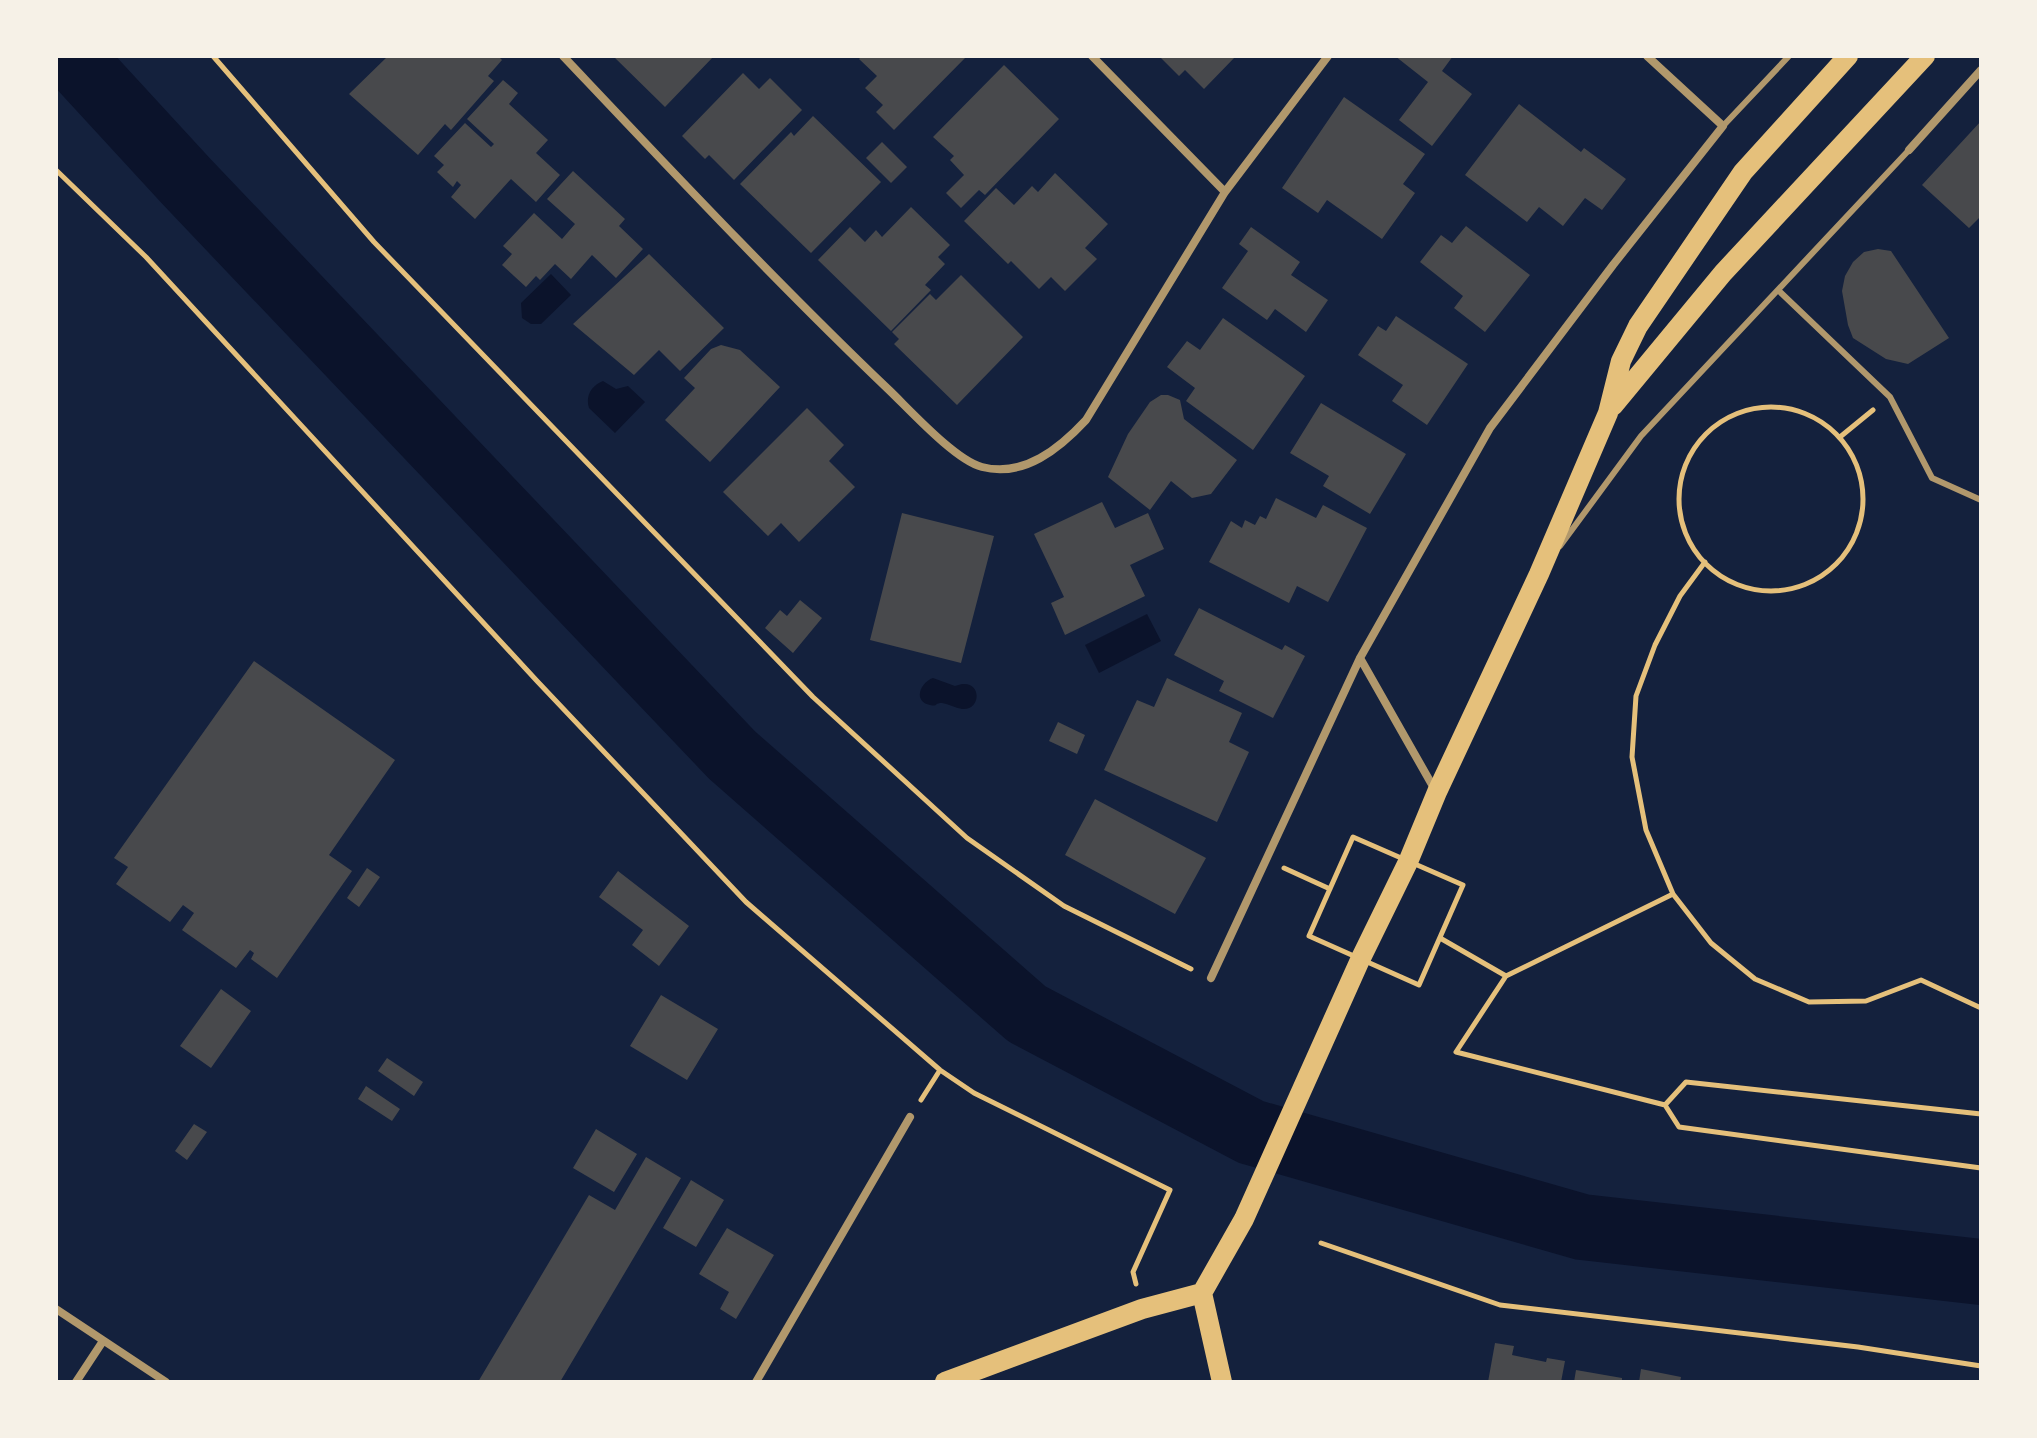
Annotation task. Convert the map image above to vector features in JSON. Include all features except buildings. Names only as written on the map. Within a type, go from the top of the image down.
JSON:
[{"type":"main road","points":[[1222,1382],[1202,1293],[1244,1219],[1539,574],[1608,413],[1621,361],[1661,290],[1743,172],[1848,56]]},
{"type":"main road","points":[[1608,413],[1723,273],[1925,56]]},
{"type":"main road","points":[[945,1382],[1142,1309],[1202,1293]]},
{"type":"street","points":[[563,56],[738,240],[937,435],[982,467],[1013,469],[1029,464],[1063,444],[1086,420],[1225,192],[1328,56]]},
{"type":"street","points":[[1092,56],[1225,192]]},
{"type":"street","points":[[1211,978],[1360,658],[1490,428],[1723,126],[1647,56]]},
{"type":"street","points":[[1909,150],[1981,70]]},
{"type":"street","points":[[1360,658],[1437,792]]},
{"type":"street","points":[[756,1382],[910,1117]]},
{"type":"street","points":[[56,1309],[166,1382]]},
{"type":"street","points":[[76,1382],[103,1341]]},
{"type":"lane","points":[[1723,126],[1789,56]]},
{"type":"lane","points":[[1539,574],[1641,436],[1909,150]]},
{"type":"lane","points":[[1778,290],[1890,397],[1932,478],[1981,500]]},
{"type":"path","points":[[213,56],[374,242],[824,707],[967,838],[1064,906],[1211,978]]},
{"type":"path","points":[[56,170],[146,257],[526,670],[746,902],[940,1070],[974,1093],[1170,1190],[1133,1272],[1142,1309]]},
{"type":"path","points":[[1840,437],[1890,397]]},
{"type":"path","points":[[1753,408],[1785,408],[1815,417],[1840,437],[1856,464],[1863,495],[1859,526],[1845,555],[1823,575],[1797,588],[1768,591],[1740,586],[1714,572],[1694,551],[1682,524],[1679,495],[1685,466],[1699,441],[1723,420],[1753,408]]},
{"type":"path","points":[[1705,562],[1680,596],[1655,645],[1636,696],[1632,757],[1646,830],[1673,894],[1711,943],[1755,979],[1809,1002],[1866,1001],[1921,980],[1981,1008]]},
{"type":"path","points":[[1353,837],[1463,885],[1419,985],[1309,936],[1330,889],[1353,837]]},
{"type":"path","points":[[1265,860],[1330,889]]},
{"type":"path","points":[[1673,894],[1506,976],[1456,1052],[1665,1105],[1679,1127],[1981,1168]]},
{"type":"path","points":[[1440,938],[1506,976]]},
{"type":"path","points":[[910,1117],[940,1070]]},
{"type":"path","points":[[1665,1105],[1686,1082],[1773,1089],[1981,1114]]},
{"type":"path","points":[[1321,1243],[1500,1305],[1858,1347],[1981,1366]]},
{"type":"water","points":[[551,274],[571,295],[541,324],[531,324],[522,318],[521,303]]},
{"type":"water","points":[[603,381],[616,389],[628,386],[645,402],[615,433],[589,408],[590,392]]},
{"type":"water","points":[[1147,614],[1161,641],[1099,673],[1085,645]]},
{"type":"water","points":[[933,678],[955,686],[970,685],[976,694],[974,705],[962,709],[942,703],[934,706],[924,703],[920,692],[925,683]]},
{"type":"waterway","points":[[71,56],[732,755],[1027,1014],[1251,1132],[1582,1227],[1981,1272]]}]
